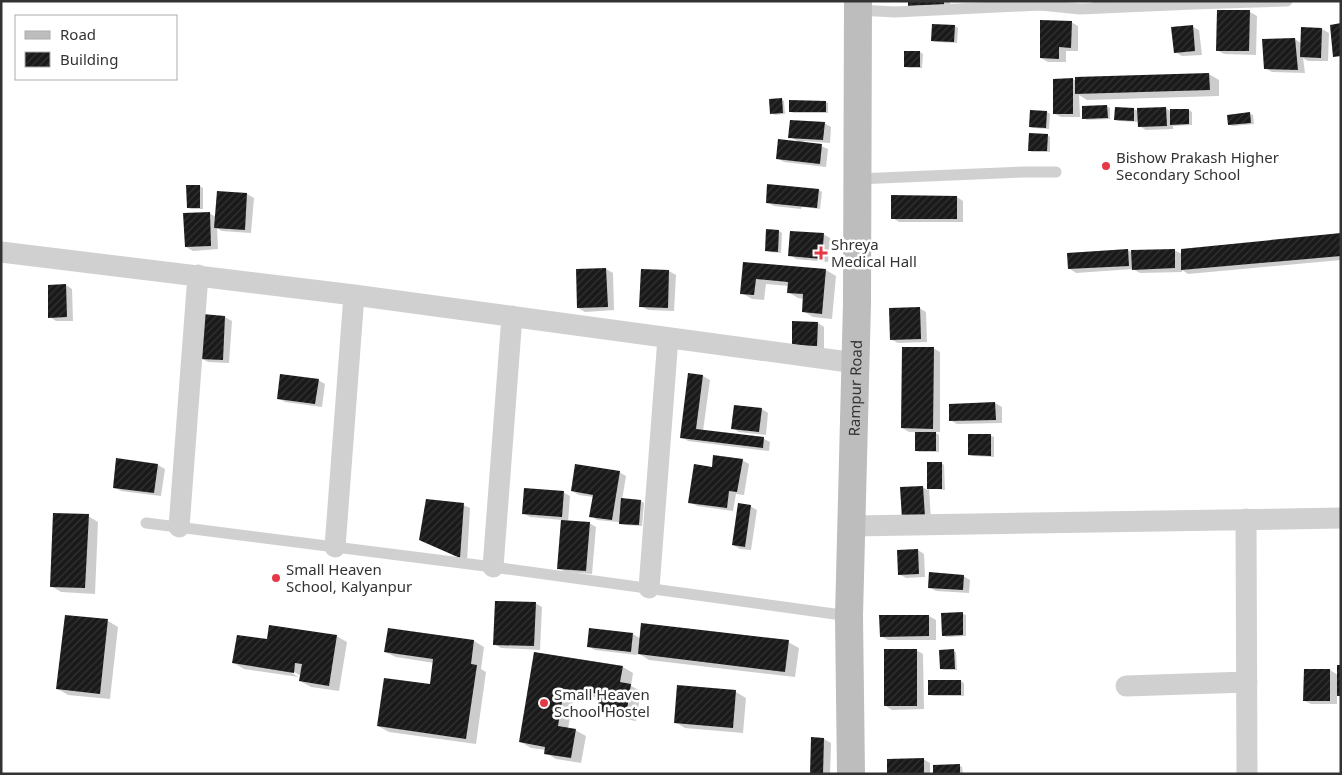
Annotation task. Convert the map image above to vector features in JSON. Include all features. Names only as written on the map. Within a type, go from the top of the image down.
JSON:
[{"type":"main road","name":"Rampur Road","points":[[850,774],[849,616],[856,363],[858,5]]},
{"type":"street","points":[[1,252],[354,295],[856,363]]},
{"type":"street","points":[[179,527],[198,275]]},
{"type":"street","points":[[335,547],[354,295]]},
{"type":"street","points":[[493,567],[512,316]]},
{"type":"street","points":[[649,588],[668,338]]},
{"type":"street","points":[[852,526],[1341,518]]},
{"type":"street","points":[[1246,519],[1247,774]]},
{"type":"street","points":[[1126,686],[1247,682]]},
{"type":"lane","points":[[858,5],[896,12],[1041,5],[1080,9],[1287,1]]},
{"type":"lane","points":[[857,179],[1056,172]]},
{"type":"lane","points":[[146,523],[493,567],[849,616]]},
{"type":"building","points":[[908,1],[944,1],[944,5],[908,6]]},
{"type":"building","points":[[1217,10],[1250,10],[1249,51],[1216,51]]},
{"type":"building","points":[[1040,20],[1072,21],[1071,48],[1059,47],[1059,59],[1040,58]]},
{"type":"building","points":[[1341,23],[1341,56],[1333,57],[1330,25]]},
{"type":"building","points":[[932,24],[955,25],[954,42],[931,41]]},
{"type":"building","points":[[1193,25],[1195,51],[1174,53],[1171,27]]},
{"type":"building","points":[[1301,27],[1322,28],[1321,58],[1300,57]]},
{"type":"building","points":[[1295,38],[1298,70],[1264,69],[1262,39]]},
{"type":"building","points":[[904,51],[920,51],[920,67],[904,67]]},
{"type":"building","points":[[1209,73],[1210,90],[1075,94],[1075,77]]},
{"type":"building","points":[[1073,78],[1073,114],[1053,114],[1053,79]]},
{"type":"building","points":[[782,98],[783,113],[770,114],[769,99]]},
{"type":"building","points":[[789,100],[826,101],[826,112],[789,112]]},
{"type":"building","points":[[1107,105],[1108,118],[1082,119],[1082,106]]},
{"type":"building","points":[[1115,107],[1134,108],[1134,121],[1114,120]]},
{"type":"building","points":[[1166,107],[1167,126],[1138,127],[1137,108]]},
{"type":"building","points":[[1170,109],[1189,109],[1189,124],[1170,125]]},
{"type":"building","points":[[1030,110],[1047,111],[1046,128],[1029,127]]},
{"type":"building","points":[[1250,112],[1251,123],[1228,125],[1227,115]]},
{"type":"building","points":[[790,120],[825,122],[823,140],[788,138]]},
{"type":"building","points":[[1029,133],[1048,134],[1047,151],[1028,151]]},
{"type":"building","points":[[778,139],[822,144],[820,164],[776,159]]},
{"type":"building","points":[[767,184],[819,189],[817,208],[766,203]]},
{"type":"building","points":[[186,185],[200,185],[200,208],[187,208]]},
{"type":"building","points":[[217,191],[247,193],[245,230],[214,228]]},
{"type":"building","points":[[891,195],[957,196],[957,219],[891,219]]},
{"type":"building","points":[[210,212],[211,246],[185,247],[183,213]]},
{"type":"building","points":[[766,229],[779,230],[778,252],[765,251]]},
{"type":"building","points":[[790,231],[824,233],[822,259],[788,256]]},
{"type":"building","points":[[1341,233],[1341,256],[1181,270],[1181,249]]},
{"type":"building","points":[[1128,249],[1129,266],[1068,269],[1067,253]]},
{"type":"building","points":[[1175,249],[1175,268],[1132,270],[1131,250]]},
{"type":"building","points":[[743,262],[826,269],[822,314],[802,312],[803,294],[787,293],[788,282],[756,279],[754,295],[740,294]]},
{"type":"building","points":[[606,268],[608,307],[577,308],[576,269]]},
{"type":"building","points":[[641,269],[669,270],[668,308],[639,307]]},
{"type":"building","points":[[66,284],[67,317],[48,318],[48,285]]},
{"type":"building","points":[[920,307],[921,339],[890,340],[889,308]]},
{"type":"building","points":[[202,314],[225,316],[223,360],[200,359]]},
{"type":"building","points":[[792,321],[818,322],[817,346],[792,345]]},
{"type":"building","points":[[902,347],[934,347],[933,429],[901,428]]},
{"type":"building","points":[[688,373],[703,375],[696,429],[764,437],[763,448],[680,438]]},
{"type":"building","points":[[280,374],[319,379],[315,404],[277,399]]},
{"type":"building","points":[[995,402],[996,420],[949,421],[949,404]]},
{"type":"building","points":[[734,405],[762,408],[759,432],[731,429]]},
{"type":"building","points":[[915,432],[936,432],[936,451],[915,451]]},
{"type":"building","points":[[968,434],[991,434],[991,456],[968,455]]},
{"type":"building","points":[[713,455],[743,459],[737,492],[729,491],[727,508],[688,503],[694,464],[712,467]]},
{"type":"building","points":[[116,458],[158,464],[154,493],[113,488]]},
{"type":"building","points":[[927,462],[942,462],[942,489],[927,489]]},
{"type":"building","points":[[575,464],[620,471],[612,520],[589,517],[593,495],[571,491]]},
{"type":"building","points":[[923,486],[925,517],[902,519],[900,487]]},
{"type":"building","points":[[524,488],[564,491],[562,517],[522,514]]},
{"type":"building","points":[[621,498],[641,500],[639,525],[619,524]]},
{"type":"building","points":[[426,499],[464,503],[460,558],[419,540]]},
{"type":"building","points":[[738,503],[751,505],[745,547],[732,545]]},
{"type":"building","points":[[53,513],[89,514],[85,588],[50,587]]},
{"type":"building","points":[[561,520],[590,522],[586,571],[557,569]]},
{"type":"building","points":[[918,549],[919,574],[898,575],[897,550]]},
{"type":"building","points":[[929,572],[964,575],[963,590],[928,588]]},
{"type":"building","points":[[495,601],[536,602],[534,646],[493,645]]},
{"type":"building","points":[[963,612],[963,635],[942,636],[941,613]]},
{"type":"building","points":[[65,615],[108,619],[100,694],[56,689]]},
{"type":"building","points":[[879,615],[929,615],[929,636],[880,637]]},
{"type":"building","points":[[641,623],[789,640],[785,672],[638,654]]},
{"type":"building","points":[[269,625],[337,635],[329,686],[299,681],[302,664],[295,663],[294,673],[232,663],[237,635],[267,639]]},
{"type":"building","points":[[388,628],[474,640],[471,664],[477,665],[466,739],[377,726],[384,678],[430,684],[433,659],[384,652]]},
{"type":"building","points":[[589,628],[633,633],[631,652],[587,647]]},
{"type":"building","points":[[884,649],[917,649],[917,706],[884,706]]},
{"type":"building","points":[[954,649],[955,669],[940,669],[939,650]]},
{"type":"building","name":"Small Heaven School Hostel","points":[[534,652],[623,666],[620,682],[631,684],[626,716],[597,711],[600,694],[564,689],[558,726],[576,729],[571,758],[544,754],[545,747],[519,742]]},
{"type":"building","points":[[1337,665],[1341,665],[1341,696],[1337,696]]},
{"type":"building","points":[[1304,669],[1330,669],[1330,701],[1303,701]]},
{"type":"building","points":[[928,680],[961,680],[961,695],[928,695]]},
{"type":"building","points":[[677,685],[736,690],[733,728],[674,723]]},
{"type":"building","points":[[811,737],[824,738],[823,774],[810,774]]},
{"type":"building","points":[[924,758],[924,774],[887,774],[887,759]]},
{"type":"building","points":[[960,764],[960,774],[933,774],[933,765]]},
{"type":"place","name":"Bishow Prakash Higher Secondary School","points":[[1106,166]]},
{"type":"place","name":"Shreya Medical Hall","points":[[821,253]]},
{"type":"place","name":"Small Heaven School, Kalyanpur","points":[[276,578]]},
{"type":"place","name":"Small Heaven School Hostel","points":[[544,703]]}]
